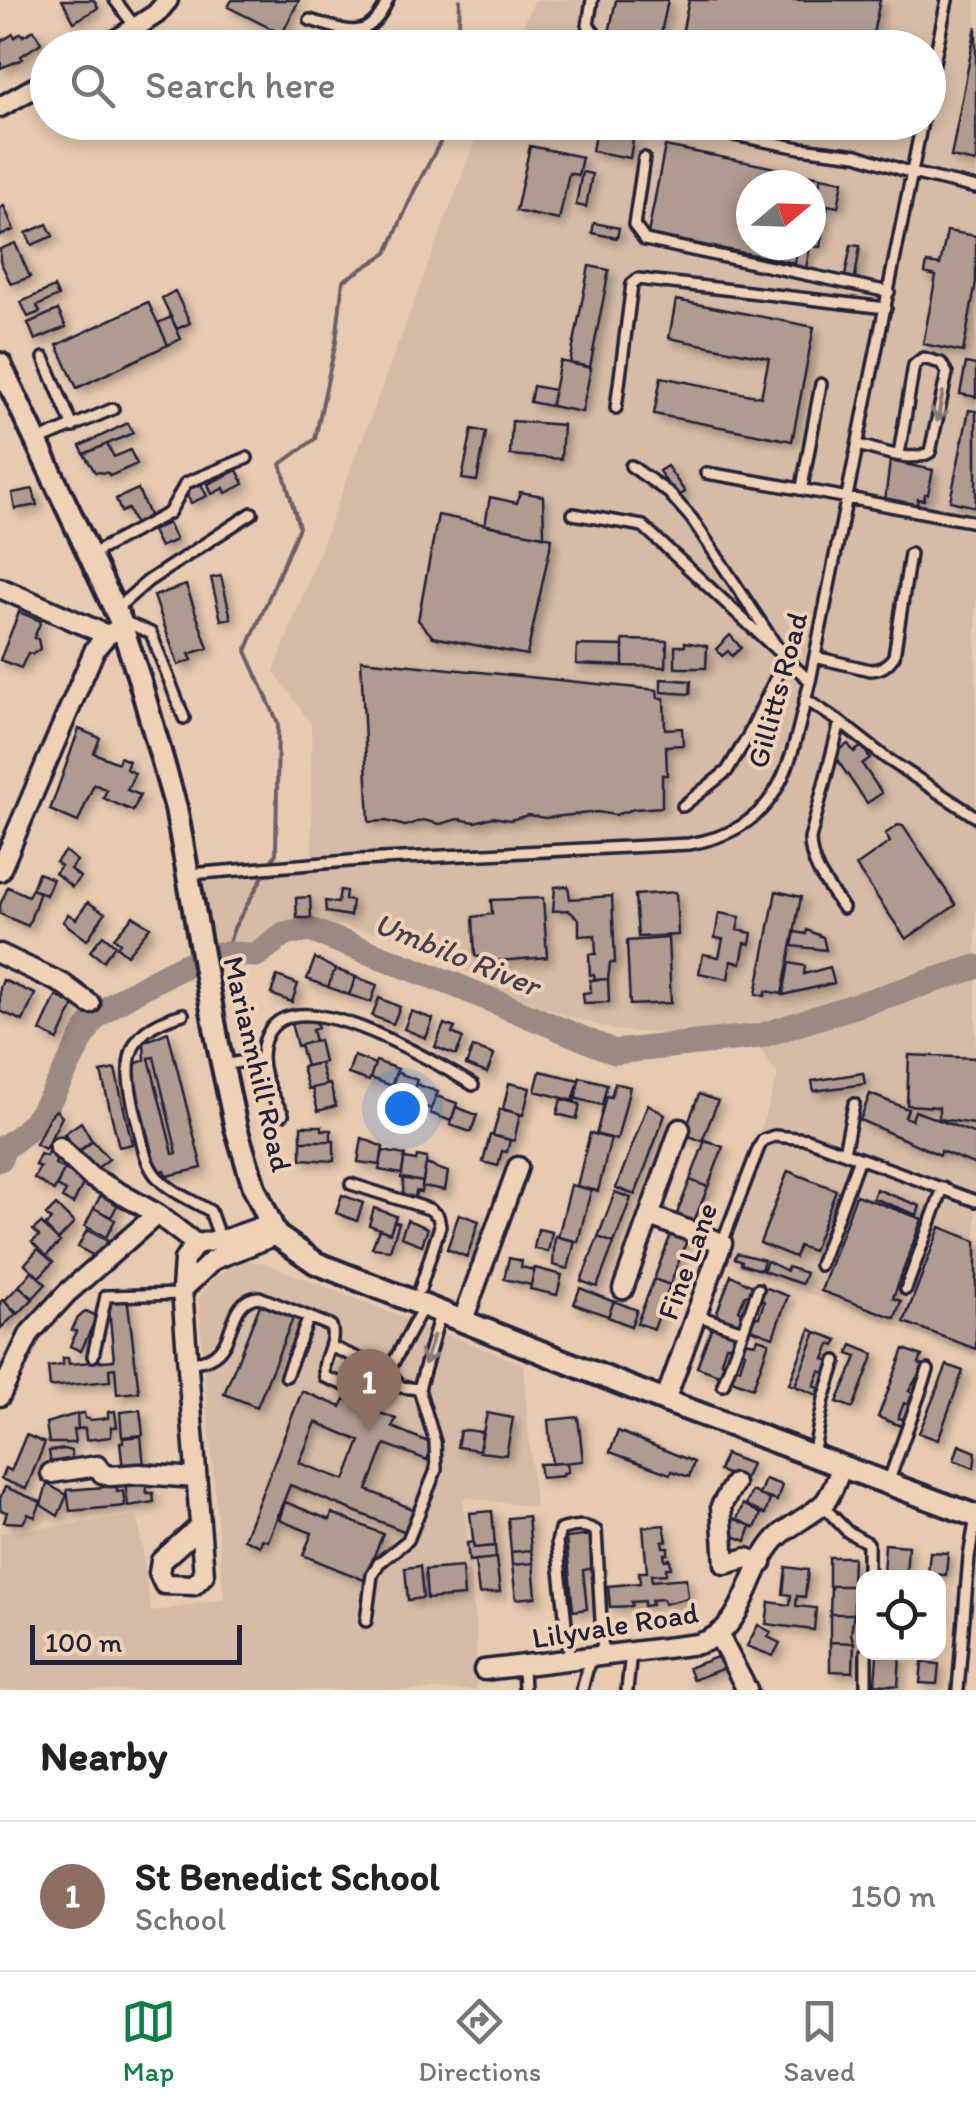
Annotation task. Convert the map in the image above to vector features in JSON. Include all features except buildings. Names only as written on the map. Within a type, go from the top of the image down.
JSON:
[{"type":"street","points":[[133,30],[168,0]]},
{"type":"street","points":[[0,107],[30,90]]},
{"type":"street","name":"Mariannhill Road","points":[[0,364],[90,555],[145,696],[176,808],[236,1128],[272,1229]]},
{"type":"street","points":[[0,588],[116,623],[95,649],[0,871]]},
{"type":"street","points":[[0,954],[63,984],[90,1004]]},
{"type":"street","points":[[623,1290],[680,1129]]},
{"type":"street","points":[[59,1148],[90,1177],[156,1214],[196,1244]]},
{"type":"street","points":[[464,1320],[518,1167]]},
{"type":"street","points":[[0,1396],[30,1332],[67,1293],[156,1214]]},
{"type":"street","points":[[650,1216],[722,1243]]},
{"type":"street","points":[[182,1292],[213,1260],[272,1229]]},
{"type":"street","points":[[200,1526],[161,1561],[159,1574],[164,1584],[194,1585],[202,1580],[200,1526],[182,1292],[184,1260],[196,1244],[272,1229],[316,1262],[425,1301],[664,1401],[976,1517]]},
{"type":"street","name":"Fine Lane","points":[[664,1401],[722,1243]]},
{"type":"street","points":[[51,1473],[97,1466],[110,1476],[196,1478]]},
{"type":"street","name":"Lilyvale Road","points":[[484,1670],[698,1644],[719,1636],[736,1615],[776,1539],[822,1505],[842,1466]]},
{"type":"street","points":[[734,1484],[721,1506],[726,1564],[748,1558],[762,1563]]},
{"type":"street","points":[[719,1636],[747,1690]]},
{"type":"lane","points":[[115,0],[136,28]]},
{"type":"lane","points":[[365,30],[375,24],[388,0]]},
{"type":"lane","points":[[592,0],[588,24],[592,30]]},
{"type":"lane","points":[[941,30],[947,0]]},
{"type":"lane","points":[[310,20],[345,30]]},
{"type":"lane","points":[[759,140],[856,155],[976,188]]},
{"type":"lane","name":"Gillitts Road","points":[[188,874],[689,844],[719,839],[749,822],[768,803],[788,768],[810,681],[918,140]]},
{"type":"lane","points":[[644,158],[634,225],[645,240],[888,292]]},
{"type":"lane","points":[[616,408],[632,284],[638,279],[886,308]]},
{"type":"lane","points":[[44,358],[72,426]]},
{"type":"lane","points":[[858,446],[899,454],[920,458],[933,448],[947,374],[941,364],[922,358],[914,365],[899,454]]},
{"type":"lane","points":[[802,488],[821,384]]},
{"type":"lane","points":[[37,442],[113,409]]},
{"type":"lane","points":[[90,555],[169,513],[186,482],[247,458]]},
{"type":"lane","points":[[631,466],[669,493],[692,518],[785,659]]},
{"type":"lane","points":[[706,473],[976,522]]},
{"type":"lane","points":[[184,718],[151,633],[116,623],[148,581],[252,513]]},
{"type":"lane","points":[[573,514],[642,526],[810,681]]},
{"type":"lane","points":[[815,657],[870,670],[889,663],[894,656],[910,554]]},
{"type":"lane","points":[[683,806],[726,770],[747,738],[785,659]]},
{"type":"lane","points":[[145,696],[172,687]]},
{"type":"lane","points":[[805,700],[976,817]]},
{"type":"lane","points":[[840,722],[810,850],[817,870],[842,908]]},
{"type":"lane","points":[[283,1114],[268,1088],[262,1058],[264,1039],[279,1020],[303,1012],[413,1050],[473,1084]]},
{"type":"lane","points":[[183,1014],[161,1020],[141,1035],[132,1046],[126,1066],[153,1173],[173,1191],[210,1211],[220,1239]]},
{"type":"lane","points":[[222,1065],[262,1058]]},
{"type":"lane","points":[[854,1104],[844,1152],[976,1201]]},
{"type":"lane","name":"Fine Lane","points":[[722,1243],[763,1140],[788,1135],[844,1152]]},
{"type":"lane","points":[[820,1265],[859,1158]]},
{"type":"lane","points":[[350,1184],[429,1209],[438,1216],[440,1226],[425,1301],[419,1389],[435,1442],[436,1470],[408,1540],[379,1562],[372,1576],[366,1621]]},
{"type":"lane","points":[[906,1289],[942,1188]]},
{"type":"lane","points":[[723,1385],[758,1289]]},
{"type":"lane","points":[[93,1356],[106,1296],[182,1292]]},
{"type":"lane","points":[[187,1363],[217,1354],[240,1305],[259,1297],[331,1326],[334,1338],[323,1369],[325,1377],[375,1397],[425,1301]]},
{"type":"lane","points":[[696,1315],[742,1331]]},
{"type":"lane","points":[[286,1376],[310,1317]]},
{"type":"lane","points":[[332,1347],[388,1371],[401,1387],[419,1389]]},
{"type":"lane","points":[[812,1455],[836,1361]]},
{"type":"lane","points":[[888,1483],[928,1370]]},
{"type":"lane","points":[[822,1505],[848,1532],[868,1543],[868,1570]]},
{"type":"lane","points":[[958,1690],[976,1517]]},
{"type":"lane","points":[[570,1660],[557,1542],[560,1530],[588,1527],[596,1531],[596,1657],[582,1690]]},
{"type":"lane","points":[[627,1690],[631,1652]]},
{"type":"lane","points":[[866,1660],[866,1690]]},
{"type":"lane","points":[[522,1667],[524,1690]]},
{"type":"shaded area","points":[[535,0],[976,0],[976,1356],[718,1259],[778,1075],[742,1024],[690,1036],[613,1030],[511,997],[413,940],[310,920],[278,924],[249,946],[202,954],[189,875],[312,865],[311,724],[274,671],[476,140],[946,140],[946,30],[522,30]]},
{"type":"shaded area","points":[[245,1260],[264,1263],[523,1364],[535,1507],[463,1497],[476,1631],[476,1690],[0,1690],[0,1533],[138,1516],[151,1612],[224,1599],[198,1300],[212,1279]]},
{"type":"waterway","points":[[459,30],[460,0]]},
{"type":"waterway","points":[[216,953],[228,946],[276,853],[278,723],[246,651],[299,527],[281,464],[315,439],[336,341],[343,281],[387,253],[441,140]]},
{"type":"waterway","name":"Umbilo River","points":[[0,1159],[4,1147],[20,1136],[44,1108],[82,1038],[100,1014],[173,971],[219,954],[257,955],[284,934],[310,930],[615,1052],[760,1036],[976,967]]},
{"type":"place","name":"St Benedict School","points":[[369,1431]]}]
